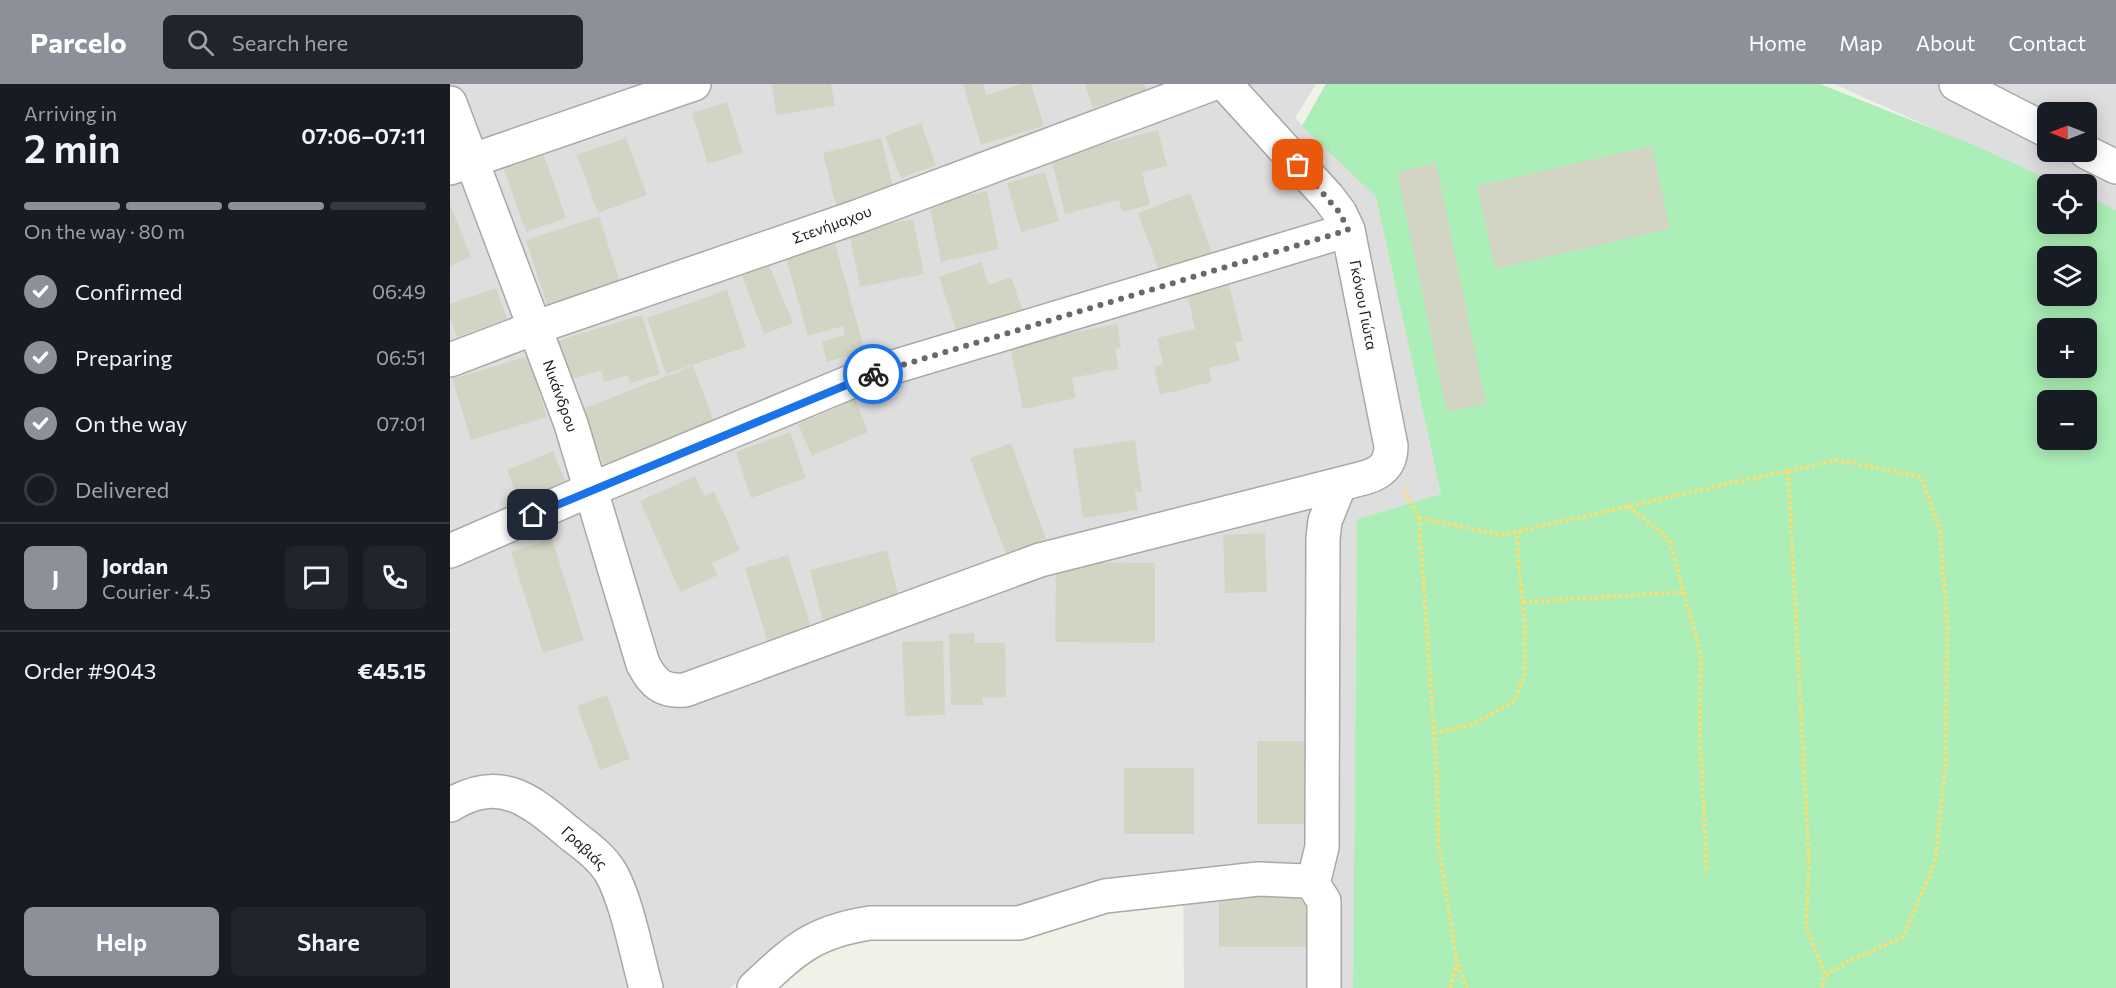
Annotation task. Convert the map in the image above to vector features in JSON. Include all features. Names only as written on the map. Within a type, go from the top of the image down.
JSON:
[{"type":"street","points":[[461,164],[694,84]]},
{"type":"street","name":"Στενήμαχου","points":[[450,360],[534,328],[860,216],[1212,84]]},
{"type":"street","name":"Γκόνου Γιώτα","points":[[1225,84],[1328,197],[1340,213],[1348,230],[1391,446],[1389,463]]},
{"type":"street","points":[[1956,84],[2037,125]]},
{"type":"street","name":"Νικάνδρου","points":[[450,103],[461,164],[534,328],[571,424],[643,664],[651,678],[662,688],[674,691],[685,690],[1040,560],[1340,484]]},
{"type":"street","points":[[2097,158],[2116,167]]},
{"type":"street","points":[[450,551],[867,375],[1348,230]]},
{"type":"street","points":[[1313,884],[1322,847],[1323,538],[1325,521],[1340,484],[1377,473],[1389,463]]},
{"type":"street","name":"Γραβιάς","points":[[450,805],[479,792],[499,790],[519,795],[540,808],[594,853],[611,873],[621,896],[646,988]]},
{"type":"street","points":[[754,988],[801,946],[846,927],[870,923],[1019,922],[1105,896],[1258,879],[1306,880],[1313,884],[1324,901],[1324,988]]},
{"type":"path","points":[[1419,518],[1502,535],[1838,460],[1921,477],[1940,529],[1947,619],[1946,763],[1935,862],[1903,937],[1849,961],[1825,975]]},
{"type":"path","points":[[1389,463],[1419,518],[1437,777],[1438,842],[1457,963],[1467,988]]},
{"type":"path","points":[[1788,471],[1809,863],[1806,926],[1825,975],[1821,988]]},
{"type":"path","points":[[1628,506],[1670,539],[1701,655],[1700,735],[1707,873]]},
{"type":"path","points":[[1434,733],[1474,724],[1514,701],[1525,674],[1525,622],[1517,532]]},
{"type":"path","points":[[1523,602],[1685,592]]},
{"type":"path","points":[[1450,988],[1457,963]]},
{"type":"shaded area","points":[[450,84],[1316,84],[1295,118],[1376,197],[1441,494],[1357,519],[1353,988],[1184,988],[1183,872],[1104,879],[1024,906],[862,906],[818,921],[730,988],[450,988]]},
{"type":"shaded area","points":[[1834,84],[2116,84],[2116,211],[2097,202],[2097,174],[2037,175]]},
{"type":"green space","points":[[1326,84],[1820,84],[1969,143],[2037,174],[2037,234],[2097,234],[2097,201],[2116,210],[2116,988],[1353,988],[1357,519],[1441,494],[1376,197],[1302,126]]},
{"type":"building","points":[[772,84],[831,84],[835,106],[776,115]]},
{"type":"building","points":[[963,84],[983,84],[986,95],[1021,84],[1031,84],[1044,126],[981,145]]},
{"type":"building","points":[[1085,84],[1144,84],[1146,90],[1093,108]]},
{"type":"building","points":[[727,102],[743,153],[708,164],[692,113]]},
{"type":"building","points":[[921,123],[936,165],[901,178],[885,136]]},
{"type":"building","points":[[1158,130],[1167,166],[1142,172],[1150,205],[1122,212],[1119,200],[1065,214],[1051,158]]},
{"type":"building","points":[[626,138],[647,195],[598,213],[577,155]]},
{"type":"building","points":[[881,138],[894,190],[836,205],[823,153]]},
{"type":"building","points":[[1652,146],[1670,229],[1495,269],[1477,186]]},
{"type":"building","points":[[543,153],[566,218],[526,232],[503,167]]},
{"type":"building","points":[[1436,163],[1486,404],[1447,412],[1397,172]]},
{"type":"building","points":[[1045,172],[1059,221],[1021,232],[1007,183]]},
{"type":"building","points":[[987,191],[999,249],[941,262],[929,203]]},
{"type":"building","points":[[1190,193],[1212,252],[1159,271],[1138,213]]},
{"type":"building","points":[[450,204],[471,257],[450,266]]},
{"type":"building","points":[[599,216],[622,288],[549,311],[526,240]]},
{"type":"building","points":[[913,219],[924,274],[860,287],[849,232]]},
{"type":"building","points":[[835,244],[865,351],[827,362],[822,342],[845,335],[843,326],[808,336],[786,258]]},
{"type":"building","points":[[981,262],[989,285],[1011,277],[1024,315],[959,338],[939,277]]},
{"type":"building","points":[[769,265],[793,323],[764,334],[742,276]]},
{"type":"building","points":[[1229,284],[1243,341],[1235,342],[1240,361],[1209,368],[1212,382],[1160,395],[1154,367],[1163,364],[1157,338],[1195,329],[1187,294]]},
{"type":"building","points":[[496,288],[507,319],[457,337],[450,318],[450,304]]},
{"type":"building","points":[[727,290],[746,347],[666,374],[647,318]]},
{"type":"building","points":[[642,315],[660,374],[630,383],[628,375],[604,382],[601,370],[565,381],[553,342]]},
{"type":"building","points":[[1117,324],[1121,348],[1115,349],[1119,369],[1072,378],[1076,398],[1023,409],[1010,345]]},
{"type":"building","points":[[528,356],[547,417],[471,440],[452,379]]},
{"type":"building","points":[[693,366],[717,429],[606,471],[582,409]]},
{"type":"building","points":[[855,400],[868,432],[812,456],[798,424]]},
{"type":"building","points":[[790,432],[806,478],[751,498],[736,452]]},
{"type":"building","points":[[1135,440],[1142,491],[1135,492],[1138,510],[1083,518],[1073,449]]},
{"type":"building","points":[[1011,443],[1046,539],[1006,554],[970,458]]},
{"type":"building","points":[[553,451],[567,486],[521,505],[507,470]]},
{"type":"building","points":[[695,476],[704,496],[714,491],[740,550],[712,563],[718,575],[680,592],[640,501]]},
{"type":"building","points":[[1265,533],[1267,592],[1225,593],[1223,535]]},
{"type":"building","points":[[552,539],[584,640],[543,653],[511,552]]},
{"type":"building","points":[[887,550],[901,606],[824,625],[810,570]]},
{"type":"building","points":[[788,555],[812,630],[768,643],[745,568]]},
{"type":"building","points":[[1056,562],[1155,563],[1155,643],[1055,642]]},
{"type":"building","points":[[974,633],[975,643],[1005,643],[1006,697],[982,698],[983,705],[951,705],[949,634]]},
{"type":"building","points":[[943,641],[945,715],[905,716],[902,642]]},
{"type":"building","points":[[607,695],[630,759],[600,770],[577,706]]},
{"type":"building","points":[[1257,741],[1311,741],[1311,824],[1257,824]]},
{"type":"building","points":[[1124,768],[1194,768],[1194,834],[1124,834]]},
{"type":"building","points":[[1219,892],[1308,892],[1308,947],[1219,947]]},
{"type":"way so far","points":[[873,374],[1348,230],[1340,213],[1328,197],[1298,165]]},
{"type":"route","points":[[533,515],[873,374]]}]
